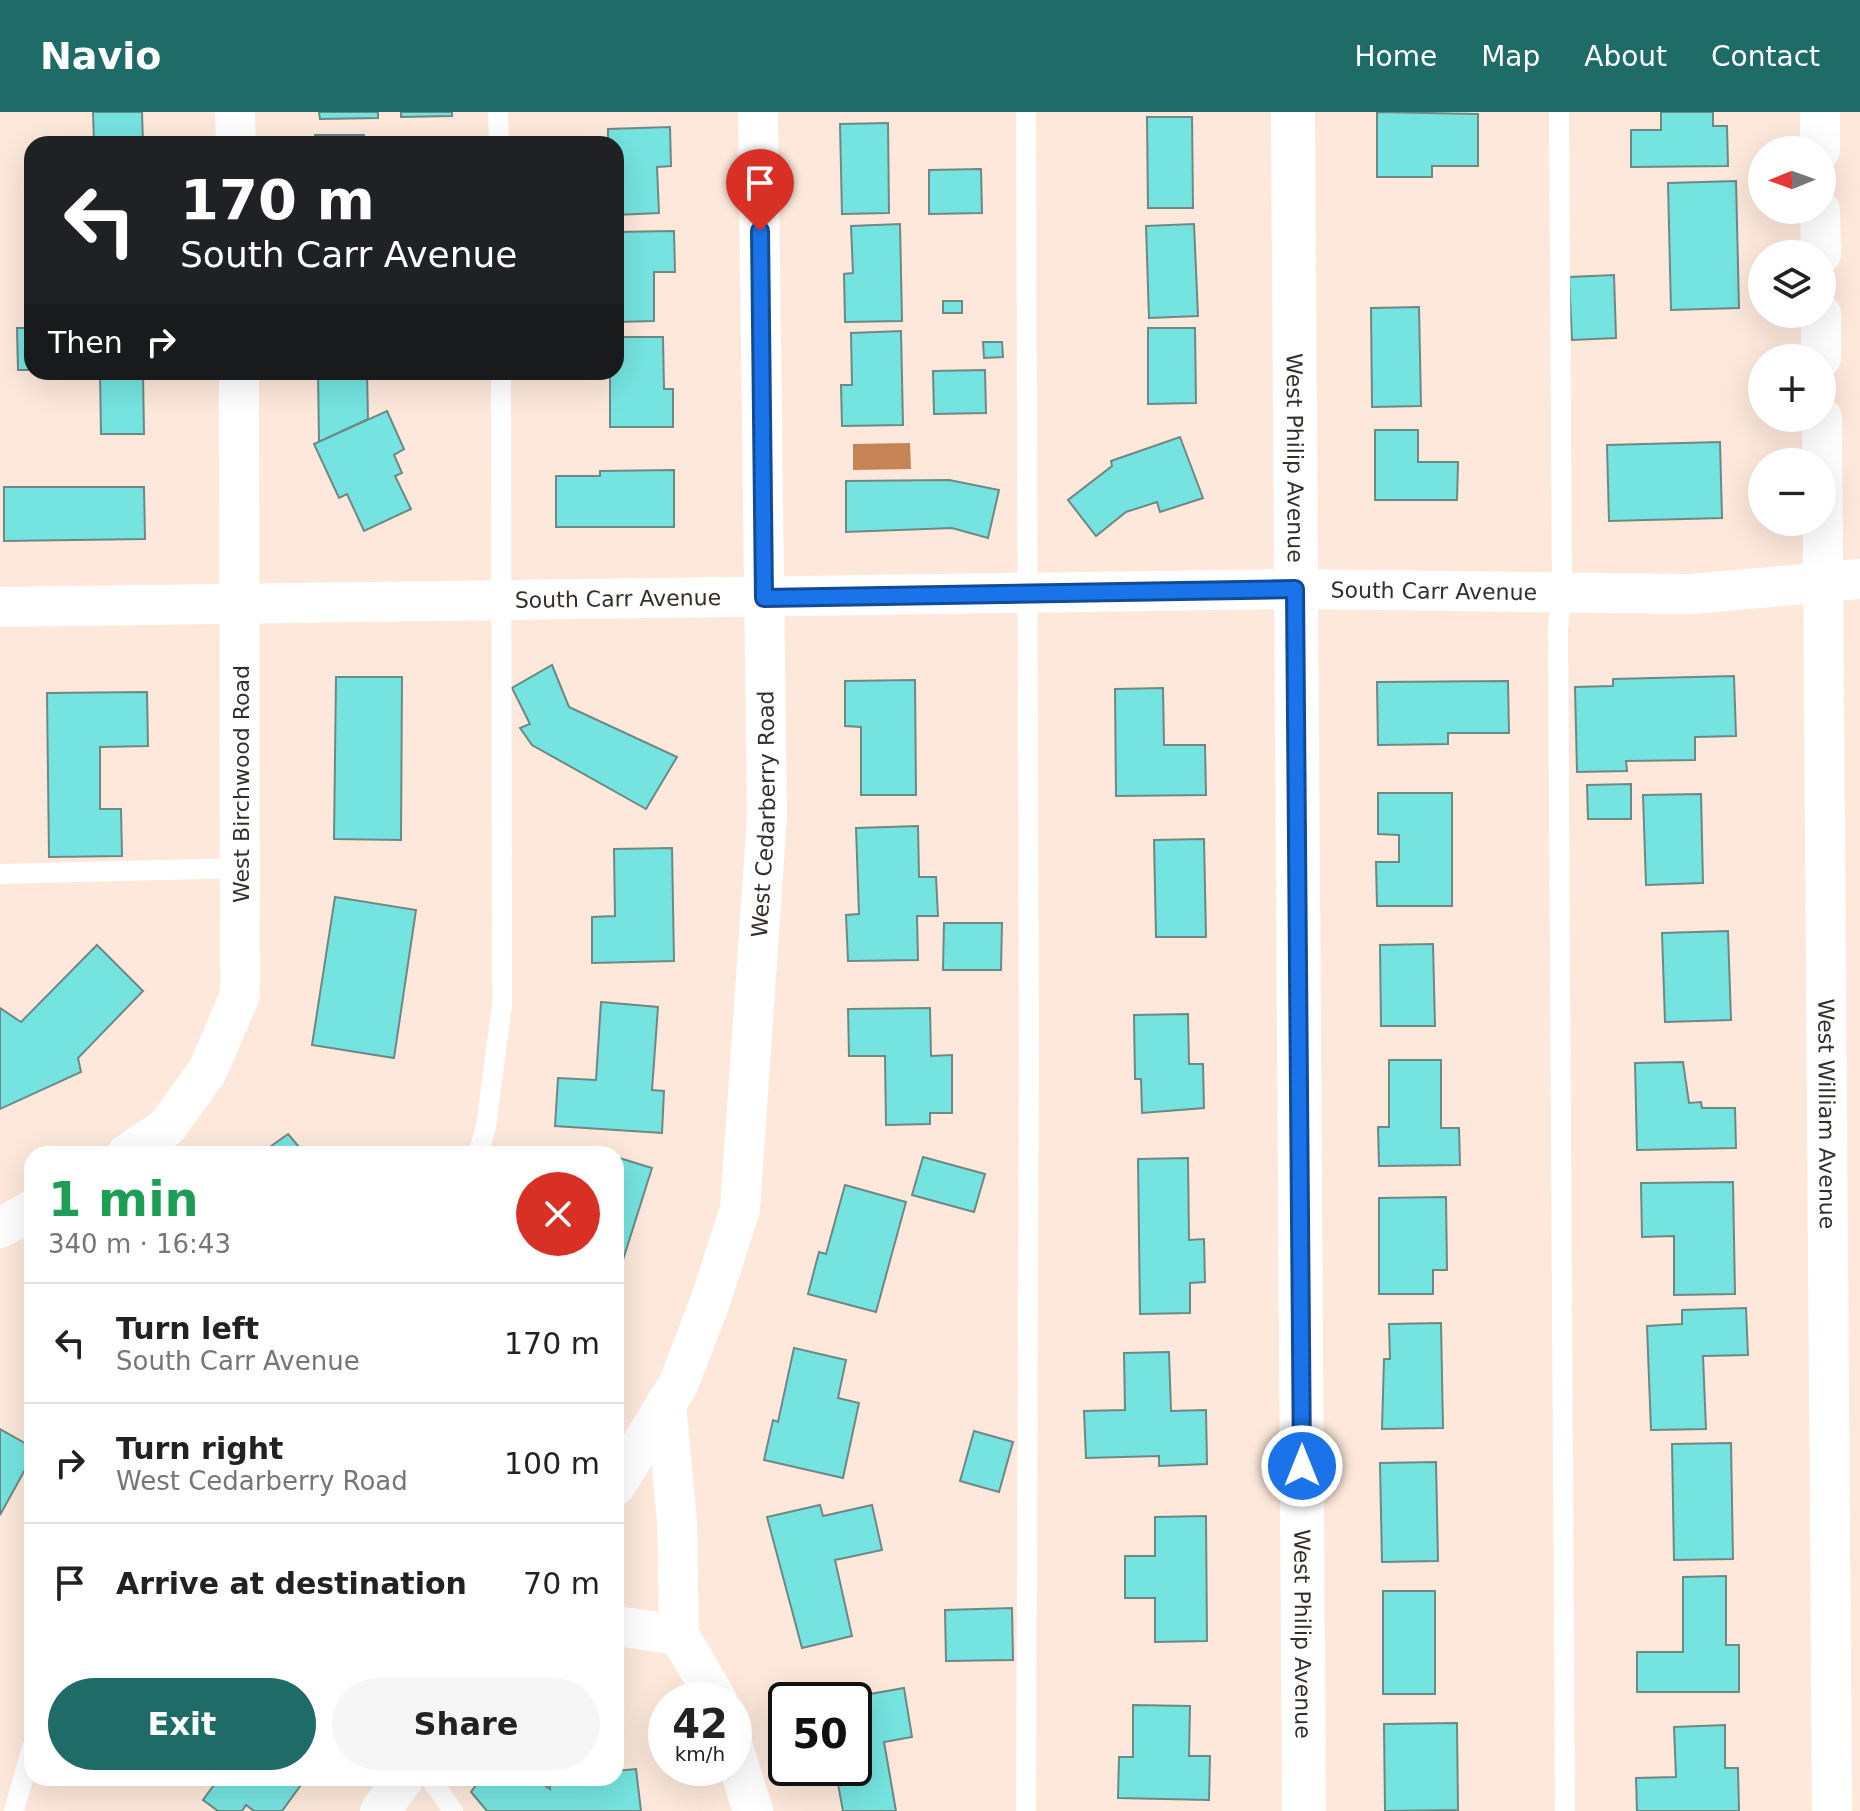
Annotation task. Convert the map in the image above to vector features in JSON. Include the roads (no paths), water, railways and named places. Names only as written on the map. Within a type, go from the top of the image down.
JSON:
[{"type":"main road","name":"West Philip Avenue","points":[[1293,112],[1304,1811]]},
{"type":"street","points":[[235,112],[236,136]]},
{"type":"street","name":"West Cedarberry Road","points":[[624,1472],[678,1385],[710,1302],[740,1209],[767,817],[758,112]]},
{"type":"street","points":[[1820,112],[1820,136]]},
{"type":"street","name":"West Birchwood Road","points":[[139,1146],[167,1127],[200,1081],[240,995],[239,380]]},
{"type":"street","name":"West William Avenue","points":[[1824,432],[1841,580],[1832,1811]]},
{"type":"street","name":"South Carr Avenue","points":[[0,607],[1295,589],[1692,594],[1841,580]]},
{"type":"street","points":[[0,1228],[24,1214]]},
{"type":"street","points":[[666,1403],[677,1522],[679,1635],[706,1682]]},
{"type":"street","points":[[624,1627],[679,1635]]},
{"type":"street","points":[[380,1811],[398,1786]]},
{"type":"street","points":[[745,1786],[753,1811]]},
{"type":"lane","points":[[498,112],[499,136]]},
{"type":"lane","points":[[1026,112],[1026,1811]]},
{"type":"lane","points":[[1559,112],[1562,590],[1558,629],[1565,1811]]},
{"type":"lane","points":[[480,1146],[486,1127],[502,1005],[501,380]]},
{"type":"lane","points":[[0,874],[242,868]]},
{"type":"lane","points":[[14,1811],[24,1776]]},
{"type":"lane","points":[[436,1786],[453,1811]]}]
